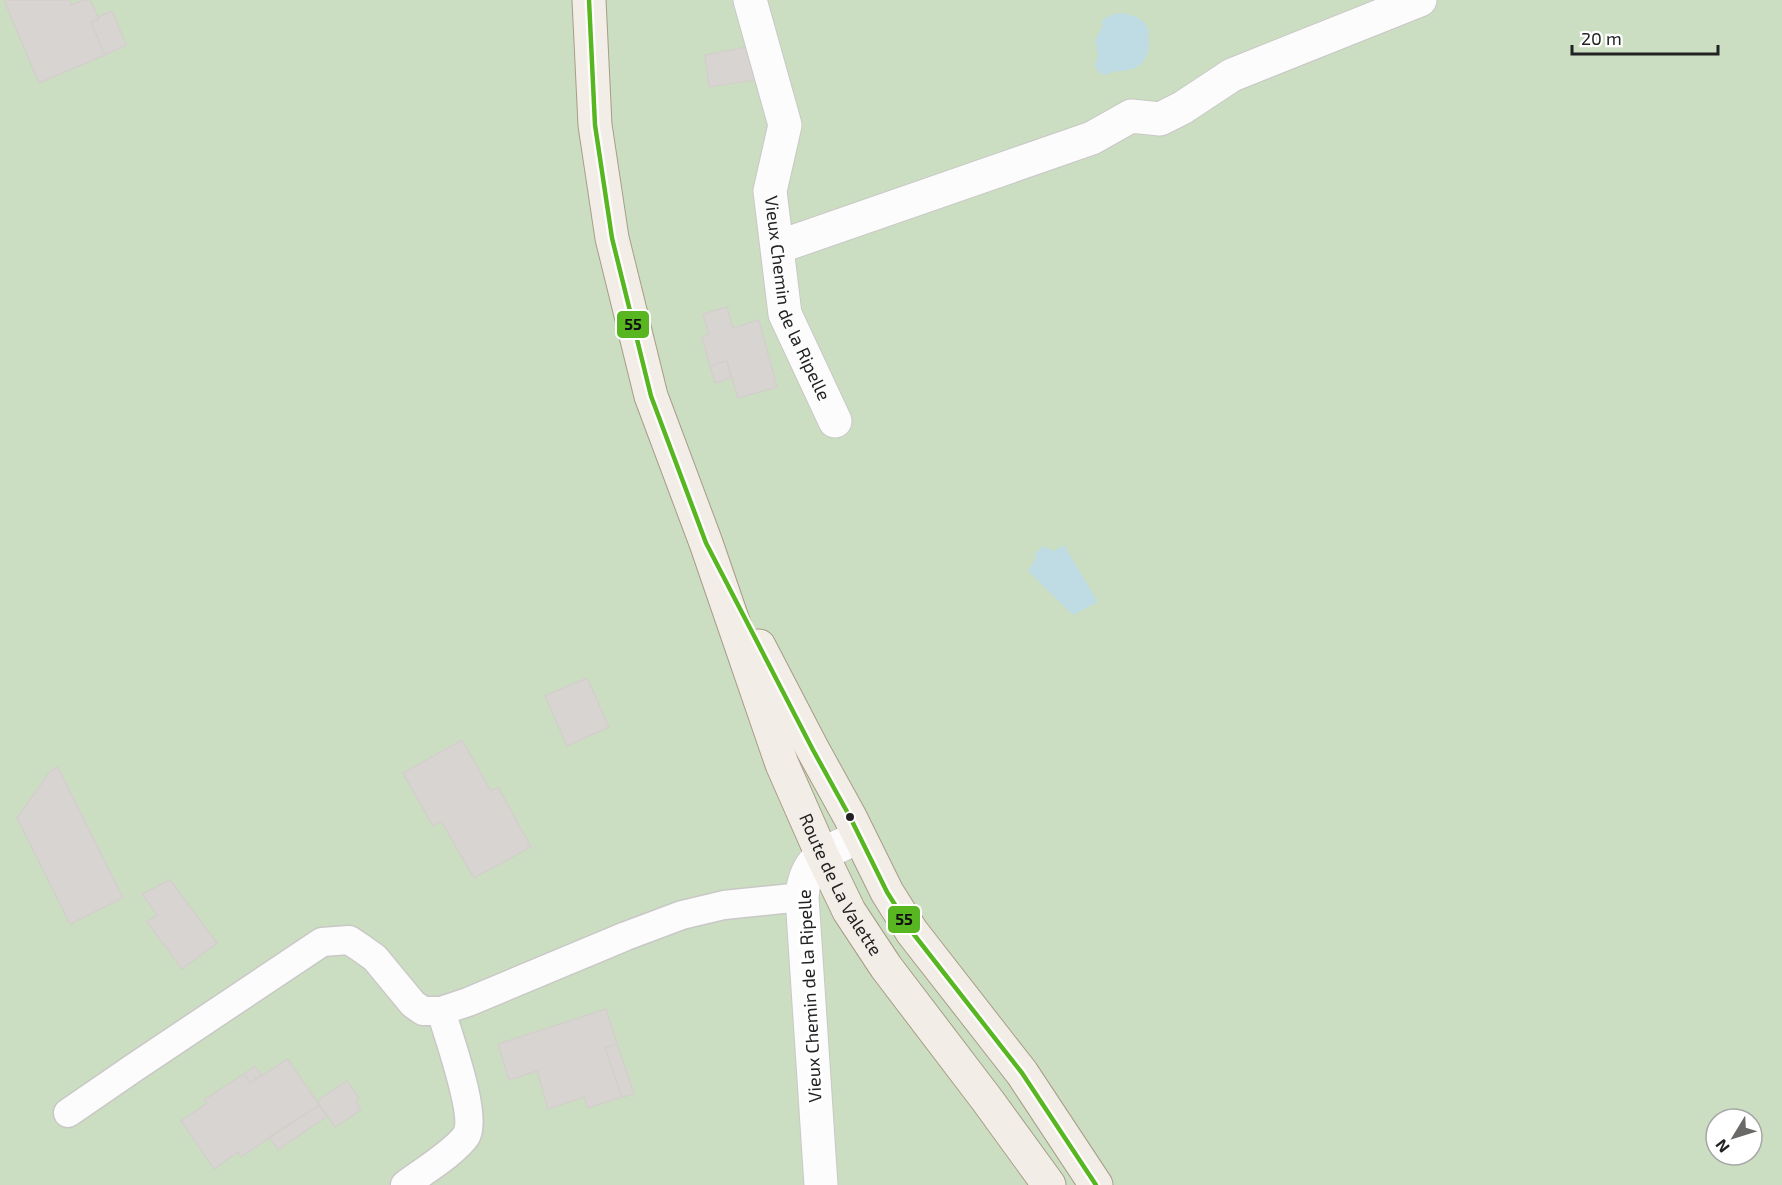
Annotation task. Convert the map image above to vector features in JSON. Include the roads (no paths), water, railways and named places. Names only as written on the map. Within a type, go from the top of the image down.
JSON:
[{"type":"main road","name":"Route de La Valette","points":[[589,0],[596,125],[612,238],[651,396],[706,543],[782,764],[849,911],[886,967],[1049,1185]]},
{"type":"main road","name":"Route de La Valette","points":[[706,543],[886,892],[912,932],[1022,1073],[1096,1185]]},
{"type":"street","name":"Vieux Chemin de la Ripelle","points":[[750,0],[785,125],[770,190],[785,314],[835,421]]},
{"type":"street","points":[[778,247],[1092,138],[1131,116],[1160,119],[1182,108],[1232,75],[1420,0]]},
{"type":"street","name":"Vieux Chemin de la Ripelle","points":[[821,1185],[802,897],[803,880],[812,864],[822,855],[859,837]]},
{"type":"lane","points":[[68,1113],[322,942],[349,940],[375,958],[412,1004],[423,1011],[441,1011],[682,915],[724,905],[802,897]]},
{"type":"lane","points":[[405,1185],[455,1148],[467,1135],[469,1125],[465,1091],[441,1011]]},
{"type":"water","points":[[1124,13],[1139,19],[1147,27],[1149,49],[1147,56],[1143,62],[1131,69],[1103,74],[1095,66],[1098,56],[1095,41],[1103,25],[1101,21],[1113,14]]},
{"type":"water","points":[[1064,545],[1098,602],[1073,615],[1028,571],[1036,558],[1035,553],[1044,546],[1054,551]]}]
